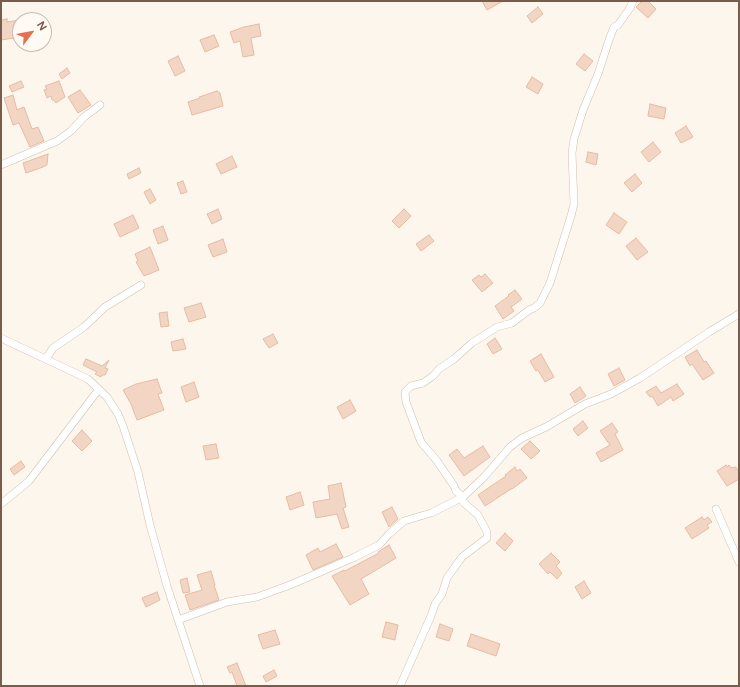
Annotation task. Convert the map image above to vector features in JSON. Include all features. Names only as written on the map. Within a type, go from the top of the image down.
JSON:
[{"type":"street","points":[[400,686],[435,604],[442,594],[447,578],[462,557],[486,538],[487,532],[478,515],[463,502],[463,497],[456,491],[437,460],[421,442],[406,402],[405,392],[412,386],[423,383],[433,376],[439,369],[454,359],[472,342],[497,327],[512,323],[540,303],[550,283],[574,204],[572,153],[574,140],[583,110],[598,74],[614,27],[630,8],[633,1]]},
{"type":"street","points":[[1,165],[57,142],[71,131],[84,116],[100,105]]},
{"type":"street","points":[[46,359],[53,348],[84,327],[105,307],[141,285]]},
{"type":"street","points":[[178,620],[227,602],[257,597],[290,585],[356,557],[379,545],[388,534],[404,522],[431,513],[463,497],[485,476],[510,447],[522,438],[546,427],[585,404],[611,394],[640,378],[739,314]]},
{"type":"street","points":[[1,338],[84,377],[99,389],[118,414],[138,472],[150,524],[178,620],[200,686]]},
{"type":"street","points":[[1,504],[28,481],[99,389]]},
{"type":"street","points":[[716,509],[739,562]]},
{"type":"building","points":[[482,1],[503,1],[487,10]]},
{"type":"building","points":[[642,1],[648,1],[656,9],[648,18],[636,7]]},
{"type":"building","points":[[538,7],[543,14],[532,23],[527,16]]},
{"type":"building","points":[[7,19],[7,22],[12,21],[12,38],[1,40],[1,20]]},
{"type":"building","points":[[259,24],[261,36],[251,38],[254,55],[243,57],[240,41],[234,43],[230,32]]},
{"type":"building","points":[[214,35],[219,46],[205,52],[200,40]]},
{"type":"building","points":[[584,54],[593,61],[585,71],[576,64]]},
{"type":"building","points":[[178,56],[185,71],[175,76],[168,61]]},
{"type":"building","points":[[67,68],[70,73],[62,79],[59,74]]},
{"type":"building","points":[[532,77],[543,84],[538,94],[526,87]]},
{"type":"building","points":[[21,81],[24,87],[12,92],[9,86]]},
{"type":"building","points":[[59,81],[65,97],[56,103],[52,100],[51,96],[47,98],[44,90],[47,89],[45,86]]},
{"type":"building","points":[[80,90],[91,105],[78,113],[68,97]]},
{"type":"building","points":[[217,91],[220,93],[223,106],[192,115],[188,102]]},
{"type":"building","points":[[13,95],[17,110],[24,107],[32,129],[38,127],[44,141],[30,147],[19,123],[13,125],[4,98]]},
{"type":"building","points":[[650,104],[666,108],[664,119],[648,116]]},
{"type":"building","points":[[686,126],[693,137],[681,143],[675,133]]},
{"type":"building","points":[[653,142],[661,152],[649,162],[641,152]]},
{"type":"building","points":[[588,152],[598,154],[596,165],[586,162]]},
{"type":"building","points":[[48,154],[47,165],[26,173],[23,163]]},
{"type":"building","points":[[232,156],[237,167],[221,174],[216,164]]},
{"type":"building","points":[[139,168],[141,173],[129,179],[127,174]]},
{"type":"building","points":[[635,174],[642,183],[632,192],[624,183]]},
{"type":"building","points":[[183,181],[187,192],[181,194],[177,183]]},
{"type":"building","points":[[150,189],[156,200],[150,204],[144,192]]},
{"type":"building","points":[[218,209],[222,219],[212,224],[207,214]]},
{"type":"building","points":[[404,209],[411,216],[399,228],[392,221]]},
{"type":"building","points":[[614,213],[627,222],[619,234],[606,225]]},
{"type":"building","points":[[133,215],[139,228],[120,237],[114,224]]},
{"type":"building","points":[[163,226],[168,240],[158,244],[153,230]]},
{"type":"building","points":[[429,235],[434,241],[421,251],[416,244]]},
{"type":"building","points":[[636,238],[648,252],[637,260],[626,246]]},
{"type":"building","points":[[223,239],[227,252],[213,257],[208,245]]},
{"type":"building","points":[[150,247],[159,270],[144,276],[136,262],[138,261],[135,254]]},
{"type":"building","points":[[485,274],[493,283],[482,292],[472,280],[479,275],[481,277]]},
{"type":"building","points":[[515,290],[522,299],[511,307],[514,311],[503,319],[495,306]]},
{"type":"building","points":[[201,303],[206,317],[189,322],[184,308]]},
{"type":"building","points":[[167,312],[169,326],[161,327],[159,313]]},
{"type":"building","points":[[273,334],[278,343],[269,348],[263,339]]},
{"type":"building","points":[[495,338],[502,349],[493,354],[487,344]]},
{"type":"building","points":[[183,339],[186,349],[173,351],[171,342]]},
{"type":"building","points":[[697,350],[704,362],[706,361],[714,373],[703,380],[692,364],[690,366],[685,357]]},
{"type":"building","points":[[541,354],[554,377],[545,382],[538,370],[536,371],[530,361]]},
{"type":"building","points":[[86,359],[102,366],[109,360],[105,368],[108,369],[105,375],[102,375],[101,377],[95,374],[97,372],[83,365]]},
{"type":"building","points":[[619,368],[625,380],[614,386],[608,374]]},
{"type":"building","points":[[157,379],[162,393],[158,394],[164,410],[137,420],[131,404],[123,390],[136,384]]},
{"type":"building","points":[[194,382],[199,397],[186,402],[181,387]]},
{"type":"building","points":[[677,384],[684,394],[673,401],[671,397],[658,406],[652,396],[650,397],[646,392],[656,386],[661,393]]},
{"type":"building","points":[[580,387],[586,396],[575,403],[570,394]]},
{"type":"building","points":[[350,400],[356,411],[343,419],[337,407]]},
{"type":"building","points":[[583,421],[588,428],[578,436],[573,429]]},
{"type":"building","points":[[612,423],[618,432],[615,434],[623,450],[601,462],[596,453],[610,445],[600,431]]},
{"type":"building","points":[[82,430],[92,441],[82,451],[72,441]]},
{"type":"building","points":[[530,441],[540,451],[531,459],[521,449]]},
{"type":"building","points":[[216,444],[219,458],[206,460],[203,446]]},
{"type":"building","points":[[483,446],[490,457],[464,476],[449,455],[457,449],[464,458]]},
{"type":"building","points":[[21,461],[25,467],[14,475],[10,469]]},
{"type":"building","points":[[726,465],[727,467],[729,465],[731,468],[736,467],[739,472],[739,479],[727,486],[717,471]]},
{"type":"building","points":[[515,467],[517,471],[520,469],[527,478],[485,506],[478,495],[506,476],[505,475]]},
{"type":"building","points":[[341,483],[346,507],[343,508],[349,527],[342,529],[337,514],[316,518],[313,502],[330,499],[328,486]]},
{"type":"building","points":[[300,492],[304,505],[290,510],[286,497]]},
{"type":"building","points":[[392,507],[398,519],[389,527],[382,512]]},
{"type":"building","points":[[702,517],[704,520],[708,517],[712,522],[707,525],[709,528],[692,539],[685,528]]},
{"type":"building","points":[[505,533],[513,541],[505,551],[496,543]]},
{"type":"building","points":[[336,544],[343,557],[313,570],[306,555],[318,548],[320,552]]},
{"type":"building","points":[[389,545],[396,558],[361,579],[369,594],[350,605],[332,576],[344,570],[345,571],[379,553],[378,552]]},
{"type":"building","points":[[551,553],[560,562],[556,566],[562,573],[557,579],[550,572],[548,574],[539,564]]},
{"type":"building","points":[[211,571],[219,600],[190,610],[185,595],[202,590],[197,575]]},
{"type":"building","points":[[187,578],[190,592],[183,593],[180,580]]},
{"type":"building","points":[[584,581],[591,593],[582,599],[575,587]]},
{"type":"building","points":[[157,592],[160,600],[146,607],[142,598]]},
{"type":"building","points":[[386,622],[398,625],[395,640],[382,637]]},
{"type":"building","points":[[440,624],[453,629],[449,641],[436,637]]},
{"type":"building","points":[[275,630],[280,644],[263,649],[258,635]]},
{"type":"building","points":[[471,634],[500,644],[496,656],[467,646]]},
{"type":"building","points":[[237,663],[246,686],[237,686],[232,672],[230,673],[227,667]]},
{"type":"building","points":[[274,670],[277,676],[266,682],[263,676]]}]
